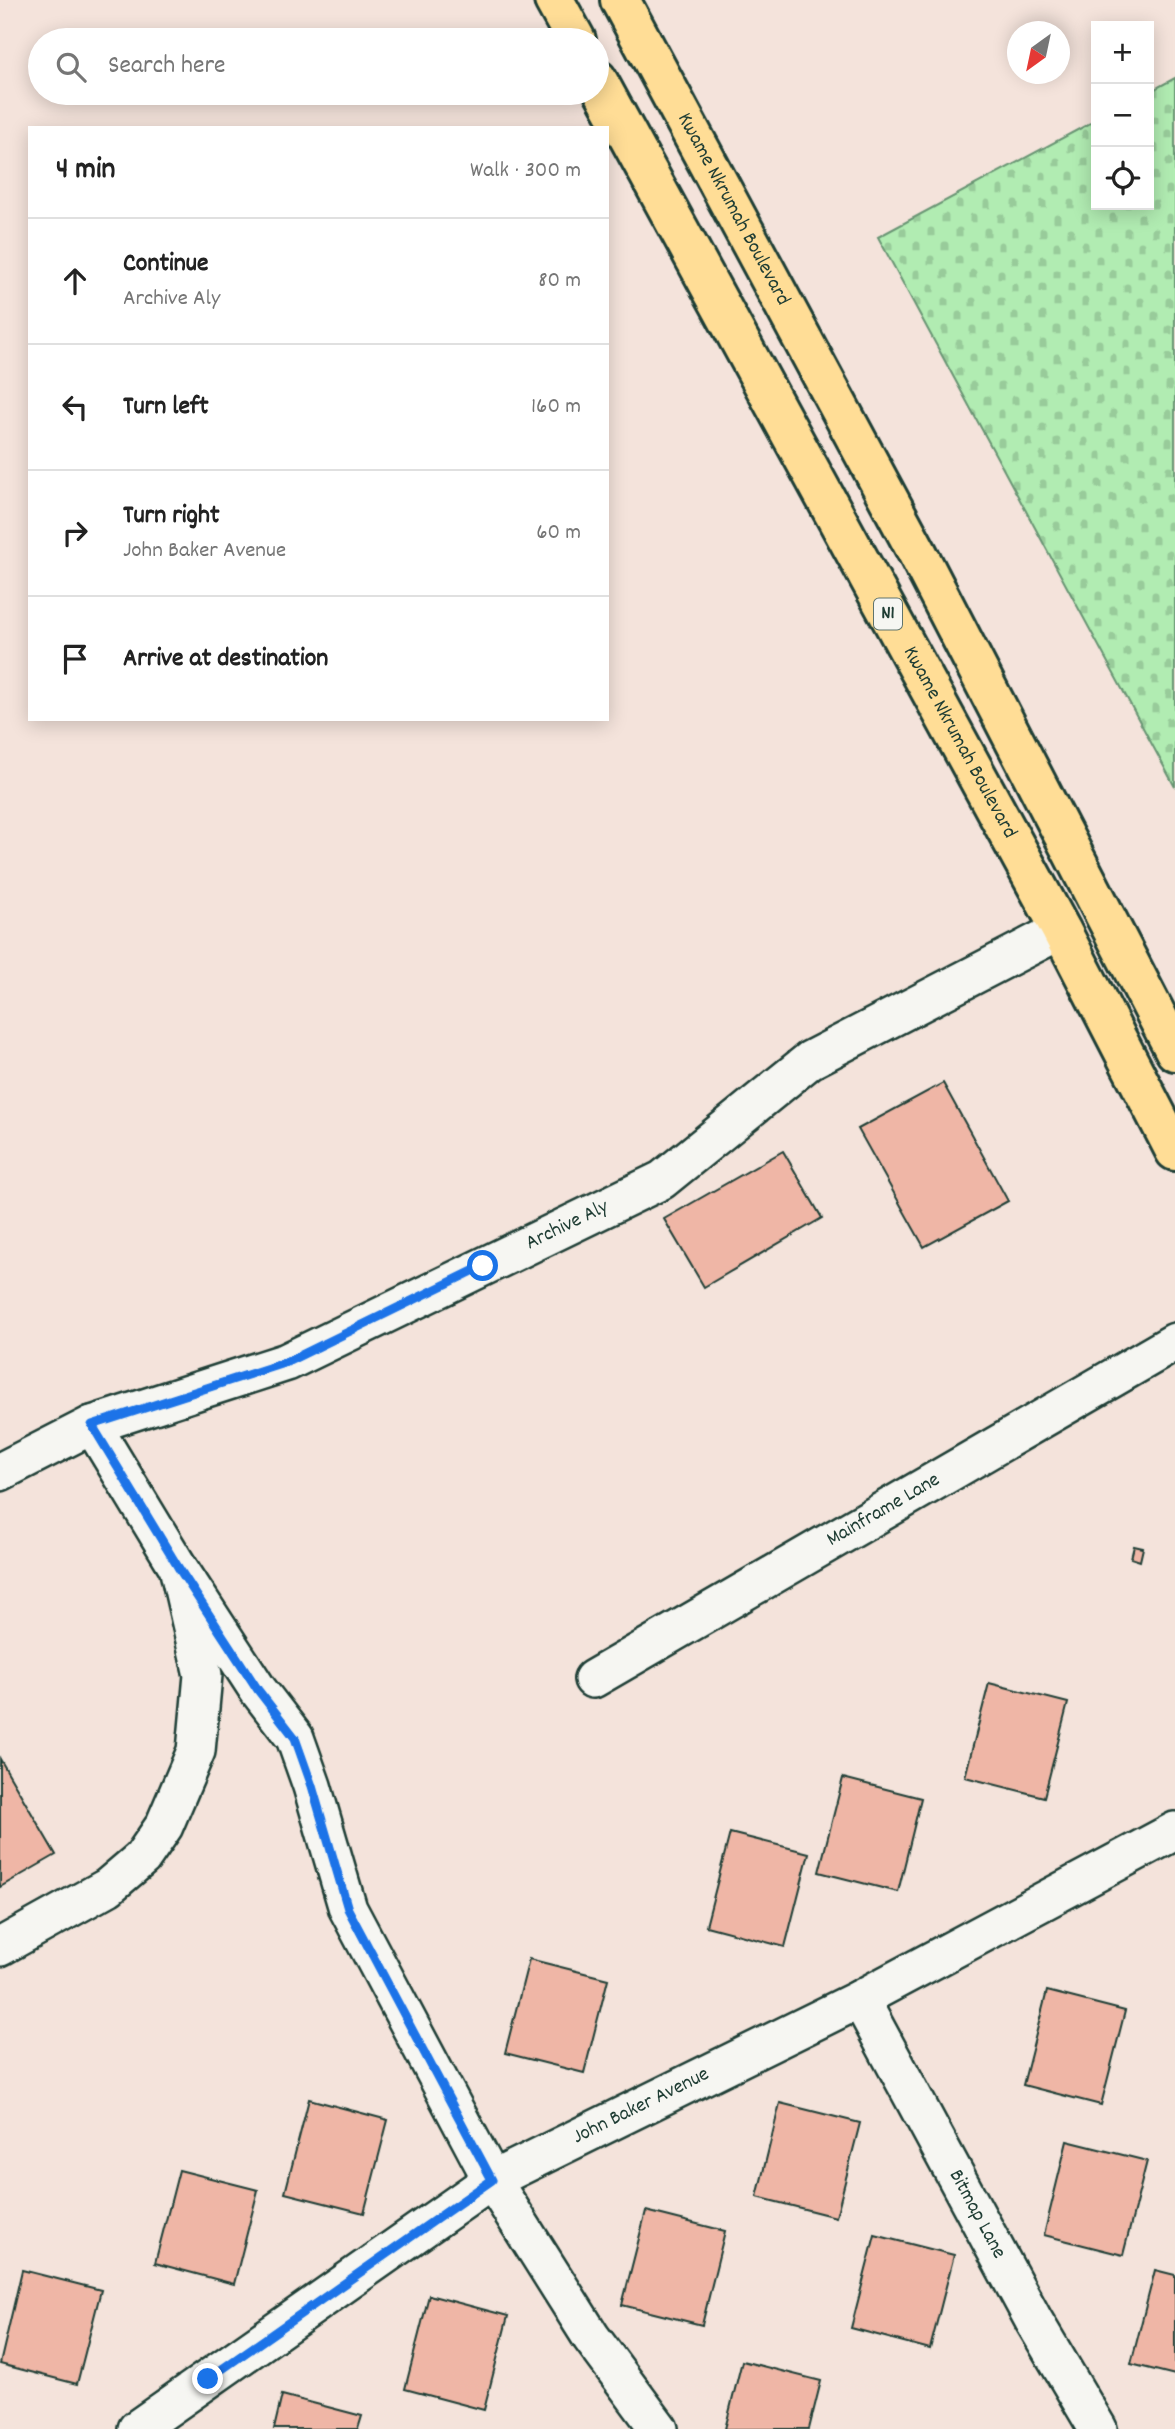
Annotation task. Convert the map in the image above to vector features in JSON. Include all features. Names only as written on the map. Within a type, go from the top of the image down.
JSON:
[{"type":"highway","points":[[554,0],[569,28]]},
{"type":"highway","name":"Kwame Nkrumah Boulevard","points":[[620,0],[918,554],[1175,1051]]},
{"type":"highway","name":"Kwame Nkrumah Boulevard","points":[[609,101],[1061,930],[1175,1151]]},
{"type":"street","name":"Archive Aly","points":[[0,1472],[92,1425],[287,1362],[662,1180],[810,1060],[1061,930]]},
{"type":"street","name":"Mainframe Lane","points":[[593,1679],[1175,1342]]},
{"type":"street","points":[[92,1425],[178,1567],[258,1690],[295,1738],[348,1909],[492,2180],[591,2337],[659,2429]]},
{"type":"street","points":[[0,1948],[108,1887],[142,1858],[164,1826],[196,1751],[203,1675],[178,1567]]},
{"type":"street","name":"John Baker Avenue","points":[[137,2429],[492,2180],[860,1998],[1175,1831]]},
{"type":"street","name":"Bitmap Lane","points":[[860,1998],[1034,2321],[1098,2429]]},
{"type":"green space","points":[[1175,78],[1175,787],[878,237],[1091,123],[1091,210],[1154,210],[1154,89]]},
{"type":"building","points":[[943,1083],[1008,1201],[924,1247],[858,1129]]},
{"type":"building","points":[[783,1151],[822,1218],[704,1287],[664,1219]]},
{"type":"building","points":[[1134,1546],[1143,1548],[1140,1561],[1131,1558]]},
{"type":"building","points":[[989,1683],[1068,1703],[1044,1797],[965,1777]]},
{"type":"building","points":[[0,1759],[56,1855],[0,1887]]},
{"type":"building","points":[[843,1778],[921,1798],[898,1892],[819,1872]]},
{"type":"building","points":[[730,1833],[809,1853],[785,1947],[706,1926]]},
{"type":"building","points":[[529,1959],[608,1979],[584,2073],[505,2053]]},
{"type":"building","points":[[1047,1991],[1125,2011],[1101,2105],[1023,2085]]},
{"type":"building","points":[[309,2099],[388,2120],[364,2213],[285,2193]]},
{"type":"building","points":[[780,2103],[860,2123],[836,2217],[757,2197]]},
{"type":"building","points":[[1067,2141],[1147,2161],[1123,2255],[1044,2235]]},
{"type":"building","points":[[179,2170],[258,2190],[234,2284],[155,2263]]},
{"type":"building","points":[[646,2211],[725,2231],[702,2325],[622,2305]]},
{"type":"building","points":[[875,2235],[954,2255],[930,2349],[851,2328]]},
{"type":"building","points":[[22,2270],[101,2290],[77,2384],[0,2364]]},
{"type":"building","points":[[1155,2270],[1175,2275],[1175,2375],[1131,2364]]},
{"type":"building","points":[[429,2295],[508,2316],[484,2410],[405,2389]]},
{"type":"building","points":[[742,2361],[821,2381],[809,2429],[725,2429]]},
{"type":"building","points":[[282,2395],[362,2416],[358,2429],[274,2429]]},
{"type":"route","points":[[208,2379],[492,2180],[348,1909],[295,1738],[258,1690],[178,1567],[92,1425],[287,1362],[483,1266]]}]
